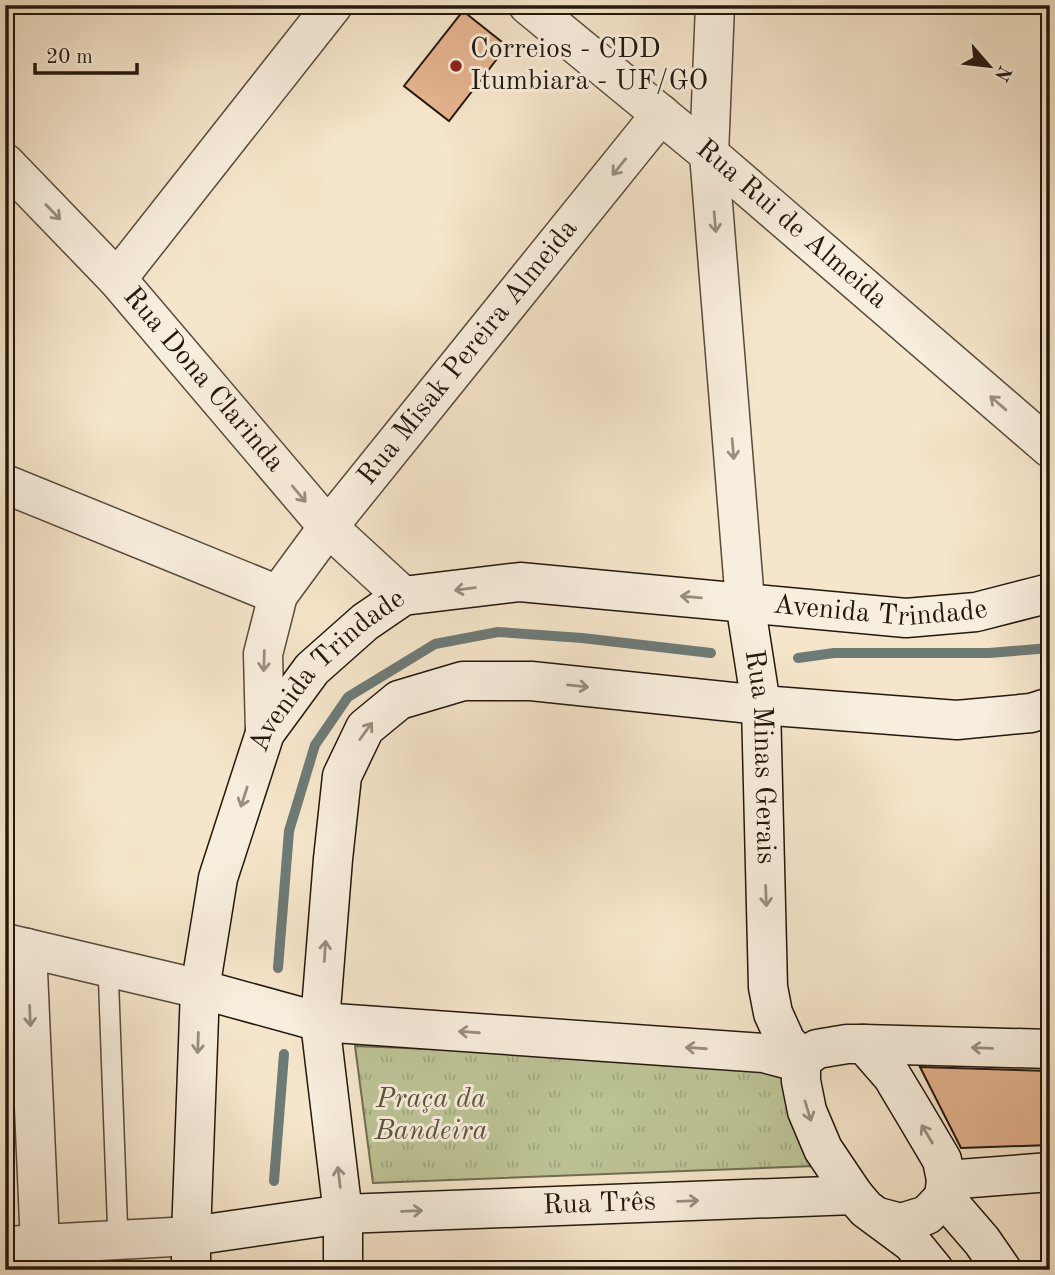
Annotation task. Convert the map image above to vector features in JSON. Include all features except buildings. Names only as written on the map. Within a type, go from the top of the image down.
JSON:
[{"type":"street","points":[[117,279],[333,5]]},
{"type":"street","name":"Rua Rui de Almeida","points":[[528,5],[662,114],[1050,448]]},
{"type":"street","name":"Rua Minas Gerais","points":[[715,5],[709,154],[745,602],[761,705],[768,987],[773,1013],[786,1042],[802,1061]]},
{"type":"street","name":"Rua Misak Pereira Almeida","points":[[278,595],[328,527],[662,114]]},
{"type":"street","name":"Rua Dona Clarinda","points":[[5,163],[117,279],[328,527],[403,596]]},
{"type":"street","points":[[5,484],[278,595],[263,654],[265,733]]},
{"type":"street","name":"Avenida Trindade","points":[[191,1253],[200,989],[218,878],[265,733],[312,669],[365,622],[403,596],[520,582],[906,618],[975,612],[1050,593]]},
{"type":"street","name":"Avenida Trindade","points":[[343,1270],[344,1214],[320,1022],[333,859],[342,776],[365,728],[399,700],[463,681],[531,681],[761,705],[957,720],[1031,713],[1050,707]]},
{"type":"street","points":[[23,1245],[16,945],[200,989],[320,1022],[764,1054],[802,1061],[817,1049],[847,1044],[1050,1049]]},
{"type":"street","points":[[864,1044],[892,1076],[942,1160],[945,1189],[1002,1270]]},
{"type":"street","points":[[802,1061],[807,1111],[823,1149],[866,1206],[912,1243],[934,1270]]},
{"type":"street","points":[[945,1189],[1050,1172]]},
{"type":"street","name":"Rua Três","points":[[23,1245],[118,1240],[191,1253],[344,1214],[866,1206],[901,1223],[927,1215],[945,1189]]},
{"type":"lane","points":[[108,967],[118,1240]]},
{"type":"green space","name":"Praça da Bandeira","points":[[355,1046],[781,1063],[814,1166],[373,1183]]},
{"type":"waterway","points":[[278,968],[289,831],[315,745],[348,697],[435,644],[498,632],[582,638],[711,653]]},
{"type":"waterway","points":[[798,658],[834,653],[989,653],[1050,648]]},
{"type":"waterway","points":[[274,1181],[284,1054]]},
{"type":"place","name":"Correios - CDD Itumbiara - UF/GO","points":[[456,66]]}]
